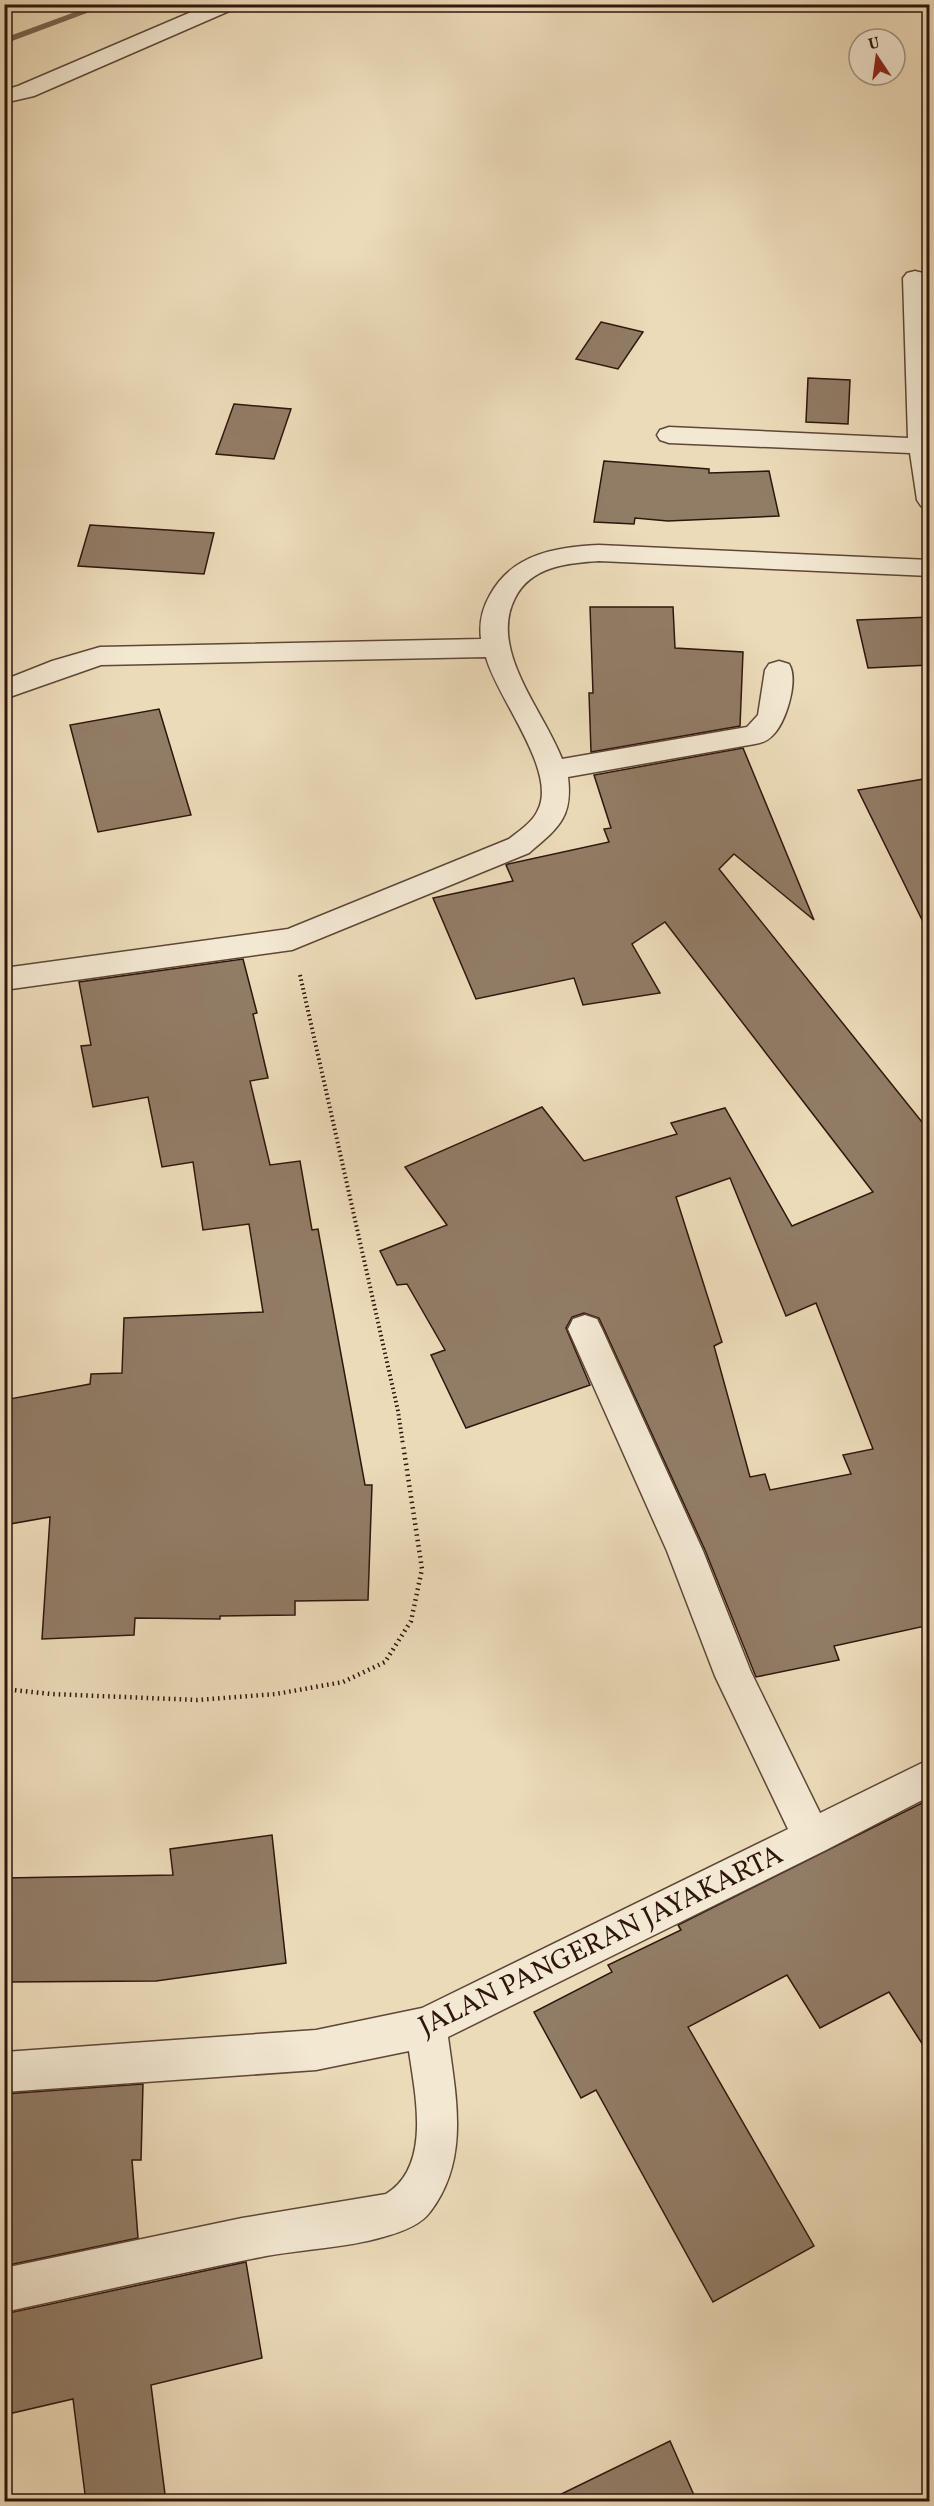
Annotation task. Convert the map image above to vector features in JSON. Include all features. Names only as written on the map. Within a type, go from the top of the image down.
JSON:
[{"type":"street","points":[[4,97],[26,91],[229,4]]},
{"type":"street","points":[[915,278],[921,446],[930,500]]},
{"type":"street","points":[[669,435],[921,446]]},
{"type":"street","points":[[4,979],[292,939],[519,846],[548,822],[556,798],[552,770],[496,648],[493,625],[500,596],[512,582],[530,568],[558,555],[599,552],[930,568]]},
{"type":"street","points":[[4,690],[62,667],[109,655],[496,648]]},
{"type":"street","points":[[552,770],[755,735],[766,729],[771,719],[780,670]]},
{"type":"street","points":[[585,1329],[685,1551],[735,1676],[812,1837]]},
{"type":"street","name":"JALAN PANGERAN JAYAKARTA","points":[[4,2072],[316,2050],[426,2027],[812,1837],[930,1776]]},
{"type":"street","points":[[4,2290],[277,2233],[376,2217],[401,2209],[415,2199],[434,2167],[437,2155],[438,2130],[426,2027]]},
{"type":"path","points":[[4,1689],[51,1694],[197,1700],[276,1694],[343,1682],[385,1662],[411,1621],[422,1569],[398,1411],[292,939]]},
{"type":"building","points":[[601,322],[643,332],[618,369],[576,359]]},
{"type":"building","points":[[808,378],[850,380],[848,424],[806,422]]},
{"type":"building","points":[[234,404],[291,409],[274,459],[216,454]]},
{"type":"building","points":[[604,461],[709,469],[709,473],[769,471],[779,516],[668,521],[635,518],[634,524],[594,522]]},
{"type":"building","points":[[90,525],[214,533],[204,574],[78,566]]},
{"type":"building","points":[[590,607],[673,607],[675,648],[743,652],[740,726],[591,752],[589,693],[593,693]]},
{"type":"building","points":[[930,617],[930,665],[868,668],[857,620]]},
{"type":"building","points":[[159,709],[191,815],[98,832],[70,725]]},
{"type":"building","points":[[743,748],[814,920],[734,854],[719,869],[930,1132],[930,1625],[834,1646],[839,1660],[756,1677],[705,1550],[599,1318],[584,1313],[572,1317],[566,1328],[590,1385],[466,1428],[431,1355],[445,1350],[407,1284],[397,1285],[380,1251],[447,1225],[405,1167],[542,1107],[584,1161],[677,1134],[671,1123],[725,1108],[792,1226],[873,1192],[665,922],[632,944],[660,993],[583,1005],[574,978],[476,999],[433,898],[513,881],[506,865],[508,864],[609,842],[604,829],[611,828],[594,775]],"holes":[[[730,1178],[786,1316],[816,1303],[873,1449],[843,1455],[851,1474],[770,1490],[765,1474],[750,1477],[714,1346],[722,1342],[676,1197]]]},
{"type":"building","points":[[930,778],[930,936],[858,790]]},
{"type":"building","points":[[243,959],[257,1013],[253,1014],[268,1078],[250,1081],[270,1165],[300,1161],[312,1230],[318,1229],[365,1485],[372,1485],[368,1600],[295,1601],[295,1615],[220,1616],[220,1619],[135,1618],[134,1635],[42,1639],[50,1517],[4,1525],[4,1400],[90,1384],[91,1374],[122,1373],[124,1318],[263,1312],[249,1224],[203,1230],[193,1162],[162,1167],[148,1097],[93,1107],[81,1046],[91,1045],[79,982]]},
{"type":"building","points":[[930,1799],[930,2056],[889,1992],[820,2028],[787,1975],[688,2027],[814,2246],[713,2302],[596,2090],[581,2098],[534,2012],[612,1972],[608,1965],[681,1930],[678,1925]]},
{"type":"building","points":[[272,1835],[286,1963],[156,1981],[4,1982],[4,1878],[173,1875],[170,1849]]},
{"type":"building","points":[[143,2084],[141,2160],[132,2160],[138,2238],[4,2266],[4,2094]]},
{"type":"building","points":[[246,2262],[262,2358],[151,2385],[166,2502],[86,2502],[73,2399],[4,2415],[4,2314]]},
{"type":"building","points":[[670,2441],[697,2502],[545,2502]]},
{"type":"waterway","points":[[4,41],[107,4]]}]
